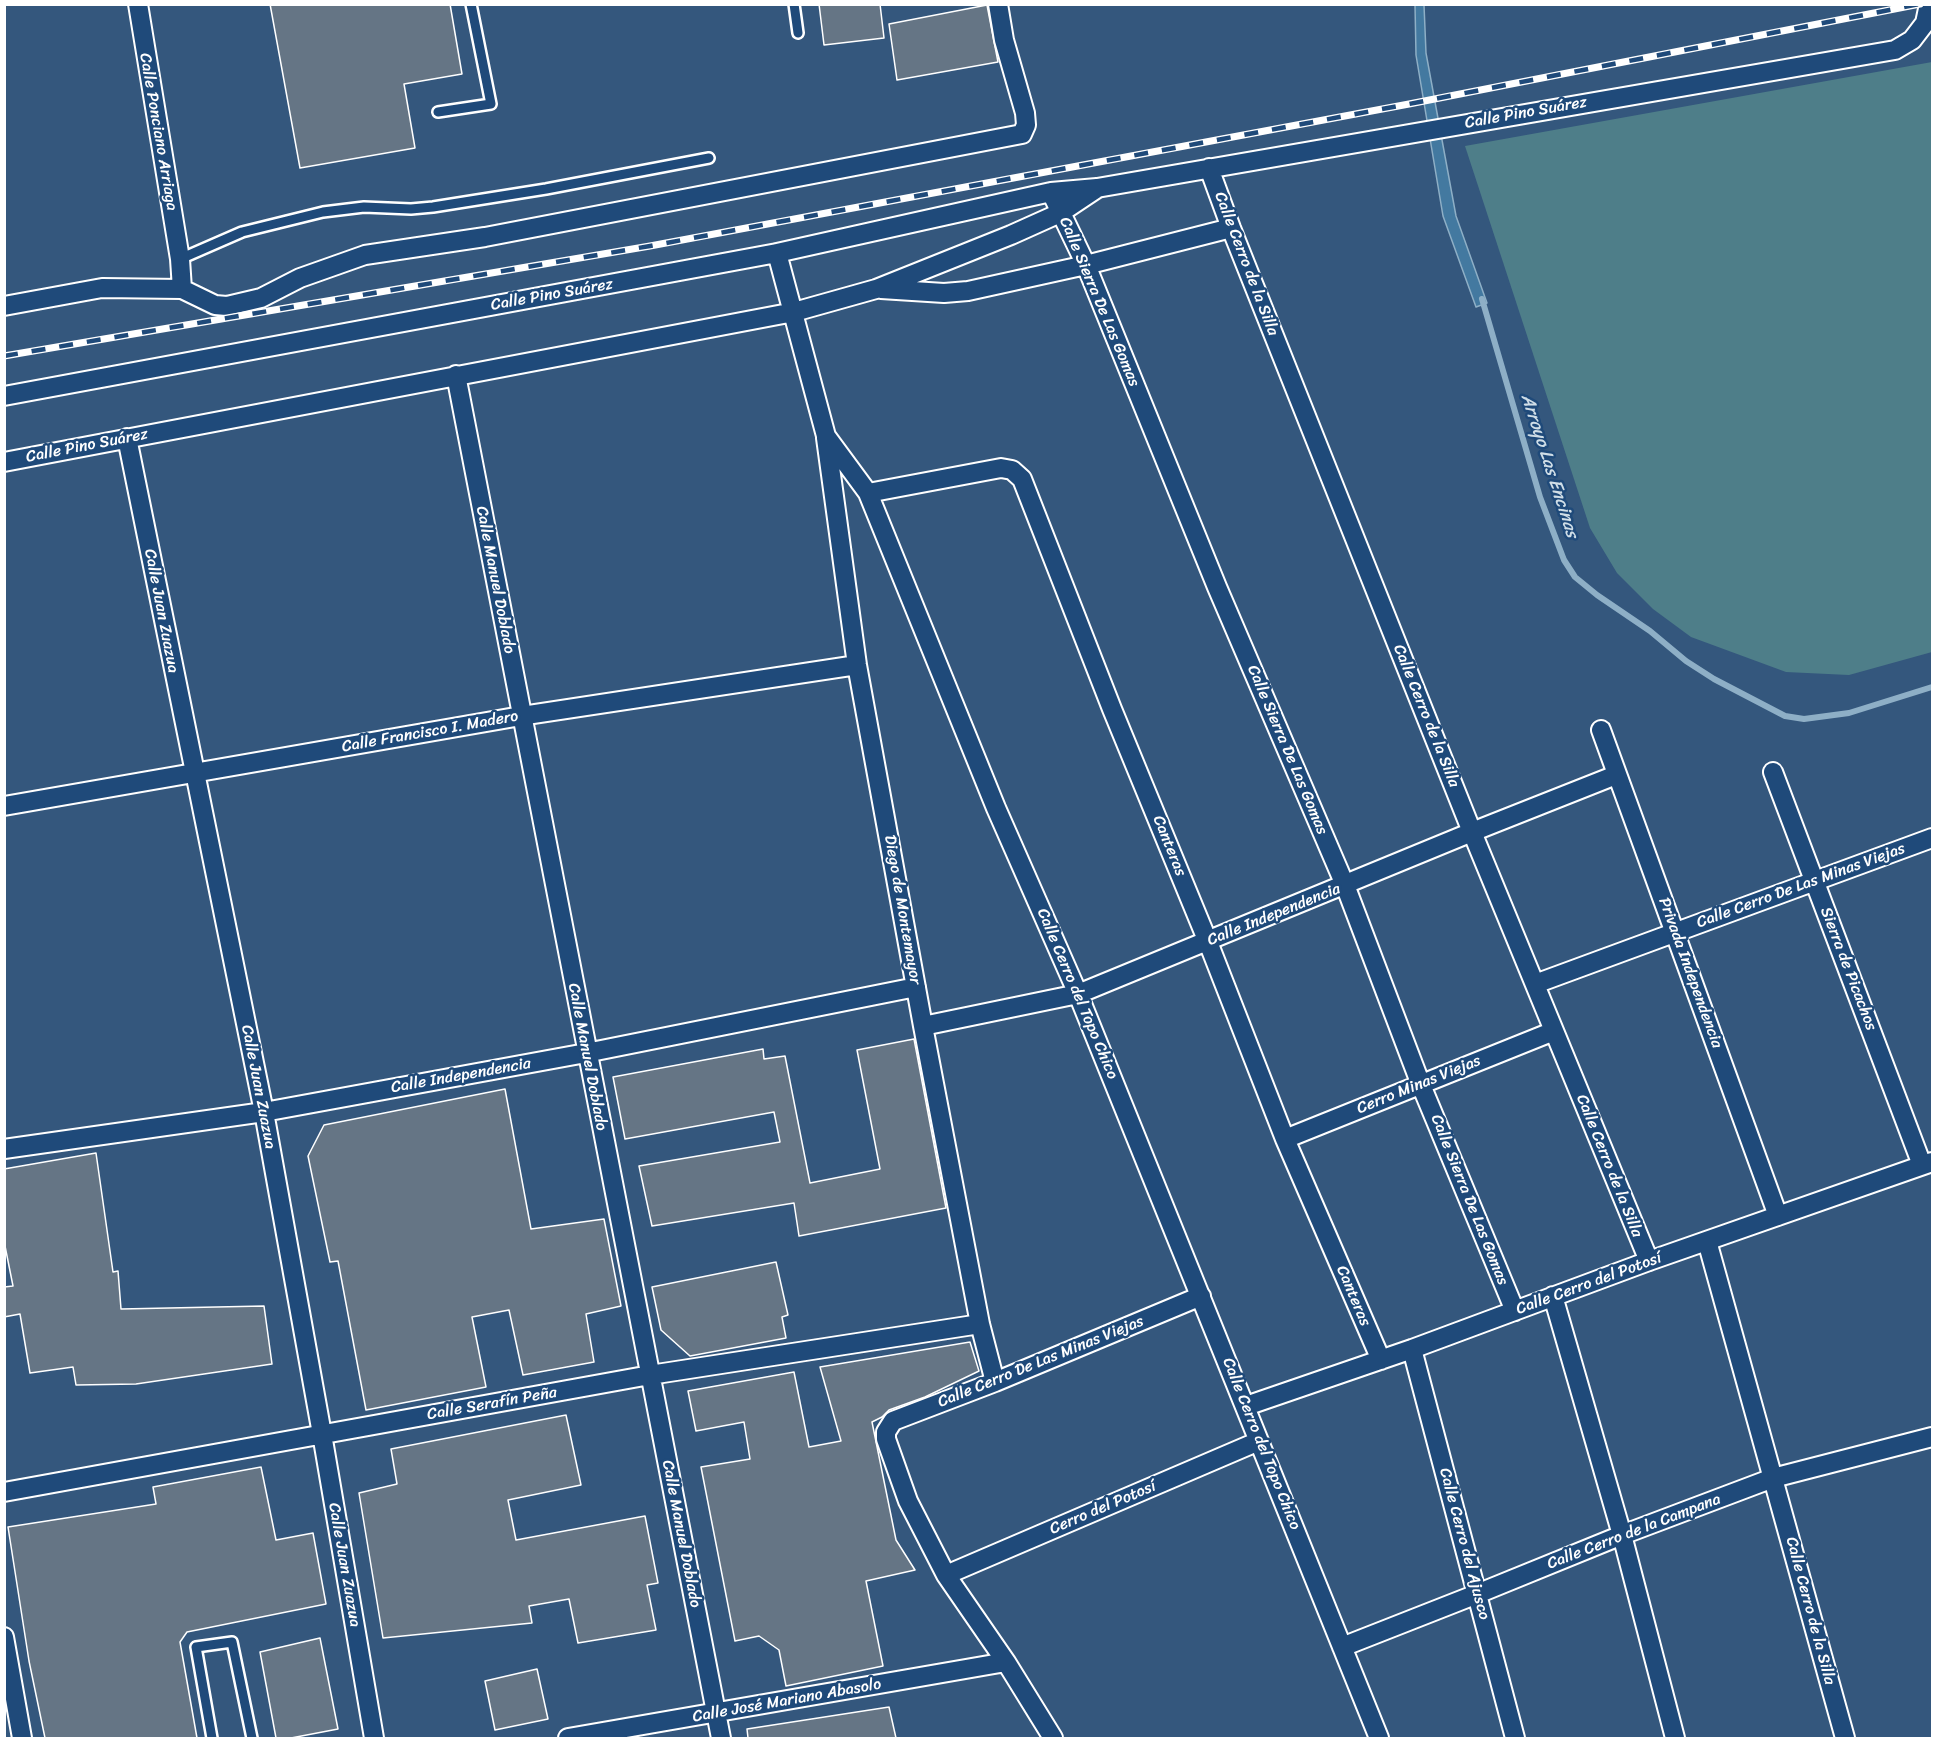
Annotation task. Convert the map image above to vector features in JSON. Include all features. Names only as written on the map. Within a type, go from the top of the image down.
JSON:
[{"type":"street","name":"Calle Ponciano Arriaga","points":[[138,4],[180,259],[182,289]]},
{"type":"street","points":[[4,306],[102,288],[182,289],[215,305],[227,306],[261,298],[300,278],[365,255],[485,237],[1022,134],[1026,122],[1004,40],[998,4]]},
{"type":"street","name":"Calle Pino Suárez","points":[[4,396],[777,254],[1051,192],[1097,188],[1416,131],[1895,50],[1912,40],[1925,23],[1929,4]]},
{"type":"street","name":"Calle Cerro de la Silla","points":[[1209,168],[1472,832],[1648,1261]]},
{"type":"street","name":"Calle Pino Suárez","points":[[4,462],[794,312],[876,289],[1011,234],[1060,213],[1097,188]]},
{"type":"street","name":"Calle Sierra De Las Gomas","points":[[1051,192],[1086,265],[1217,587],[1345,885],[1421,1085],[1515,1311]]},
{"type":"street","name":"Calle Pino Suárez","points":[[876,289],[952,293],[968,291],[1086,265],[1231,228]]},
{"type":"street","name":"Calle Cerro del Topo Chico","points":[[777,254],[826,436],[868,493],[996,808],[1078,994],[1379,1738]]},
{"type":"street","name":"Calle Manuel Doblado","points":[[456,375],[721,1738]]},
{"type":"street","name":"Diego de Montemayor","points":[[826,436],[857,664],[923,1026],[980,1324],[994,1382]]},
{"type":"street","name":"Calle Juan Zuazua","points":[[127,438],[264,1112],[374,1738]]},
{"type":"street","name":"Canteras","points":[[868,493],[1001,468],[1012,470],[1022,479],[1285,1139],[1381,1360]]},
{"type":"street","name":"Calle Francisco I. Madero","points":[[4,806],[521,716],[857,664]]},
{"type":"street","name":"Privada Independencia","points":[[1601,730],[1778,1216]]},
{"type":"street","name":"Sierra de Picachos","points":[[1773,772],[1927,1163]]},
{"type":"street","name":"Calle Independencia","points":[[923,1026],[1078,994],[1472,832],[1616,776]]},
{"type":"street","name":"Calle Cerro De Las Minas Viejas","points":[[1535,984],[1932,838]]},
{"type":"street","name":"Calle Independencia","points":[[4,1149],[264,1112],[586,1053],[916,987]]},
{"type":"street","name":"Cerro Minas Viejas","points":[[1285,1139],[1554,1031]]},
{"type":"street","name":"Calle Cerro del Potosí","points":[[1246,1406],[1412,1349],[1648,1261],[1927,1163]]},
{"type":"street","name":"Calle Cerro de la Silla","points":[[1707,1240],[1845,1738]]},
{"type":"street","name":"Calle Cerro De Las Minas Viejas","points":[[946,1575],[908,1501],[886,1439],[886,1432],[893,1421],[994,1382],[1201,1296]]},
{"type":"street","points":[[1553,1296],[1622,1535],[1675,1738]]},
{"type":"street","name":"Calle Serafín Peña","points":[[4,1491],[650,1375],[980,1324]]},
{"type":"street","name":"Calle Cerro del Ajusco","points":[[1412,1349],[1515,1738]]},
{"type":"street","name":"Calle Cerro de la Campana","points":[[1342,1647],[1622,1535],[1773,1478],[1932,1437]]},
{"type":"street","name":"Cerro del Potosí","points":[[946,1575],[1259,1441]]},
{"type":"street","points":[[946,1575],[1006,1662],[1053,1738]]},
{"type":"street","points":[[4,1637],[7,1673],[22,1738]]},
{"type":"street","name":"Calle José Mariano Abasolo","points":[[568,1738],[622,1734],[717,1713],[1006,1662]]},
{"type":"lane","points":[[438,112],[491,104],[471,4]]},
{"type":"lane","points":[[794,4],[798,33]]},
{"type":"lane","points":[[180,259],[242,232],[323,212],[355,207],[411,209],[457,204],[708,158]]},
{"type":"lane","points":[[212,1738],[196,1647],[232,1642],[252,1738]]},
{"type":"green space","points":[[1932,62],[1932,652],[1849,675],[1786,672],[1691,637],[1653,609],[1617,573],[1590,528],[1465,146]]},
{"type":"water","points":[[1415,5],[1424,5],[1426,53],[1456,216],[1487,303],[1476,307],[1443,216],[1416,55]]},
{"type":"building","points":[[270,4],[450,4],[462,74],[404,84],[415,148],[300,168]]},
{"type":"building","points":[[819,4],[880,4],[884,38],[824,45]]},
{"type":"building","points":[[987,5],[998,62],[897,80],[889,24]]},
{"type":"building","points":[[914,1039],[946,1208],[799,1236],[794,1203],[652,1226],[639,1166],[780,1142],[774,1112],[625,1139],[613,1077],[763,1049],[764,1059],[785,1056],[810,1183],[880,1169],[857,1050]]},
{"type":"building","points":[[505,1089],[531,1229],[604,1219],[621,1306],[586,1314],[594,1362],[523,1375],[509,1310],[472,1317],[486,1387],[366,1410],[338,1261],[330,1262],[308,1156],[324,1125]]},
{"type":"building","points":[[96,1153],[113,1272],[118,1271],[121,1309],[264,1306],[272,1364],[136,1384],[76,1385],[73,1367],[30,1373],[20,1314],[4,1317],[4,1287],[13,1286],[4,1241],[4,1169]]},
{"type":"building","points":[[776,1262],[788,1315],[782,1317],[786,1338],[690,1356],[661,1330],[652,1287]]},
{"type":"building","points":[[970,1342],[979,1371],[925,1397],[889,1410],[872,1422],[896,1540],[915,1570],[866,1581],[883,1666],[786,1686],[779,1650],[759,1636],[735,1641],[701,1467],[750,1459],[744,1422],[696,1431],[688,1391],[794,1372],[809,1447],[841,1441],[820,1367]]},
{"type":"building","points":[[566,1415],[581,1485],[508,1500],[516,1540],[645,1516],[658,1583],[647,1585],[656,1630],[578,1643],[569,1599],[529,1606],[532,1623],[383,1638],[359,1493],[397,1484],[391,1449]]},
{"type":"building","points":[[261,1467],[276,1540],[313,1533],[326,1604],[187,1632],[180,1642],[197,1738],[45,1738],[29,1661],[8,1527],[156,1504],[153,1487]]},
{"type":"building","points":[[320,1638],[338,1729],[291,1738],[276,1738],[260,1652]]},
{"type":"building","points":[[537,1669],[548,1719],[495,1730],[485,1681]]},
{"type":"building","points":[[889,1707],[896,1738],[748,1738],[747,1729]]},
{"type":"waterway","name":"Arroyo Las Encinas","points":[[1482,299],[1540,497],[1564,560],[1575,577],[1650,631],[1686,661],[1714,679],[1785,716],[1804,719],[1849,713],[1932,687]]},
{"type":"railway","points":[[4,356],[650,246],[1409,104],[1920,4]]}]
